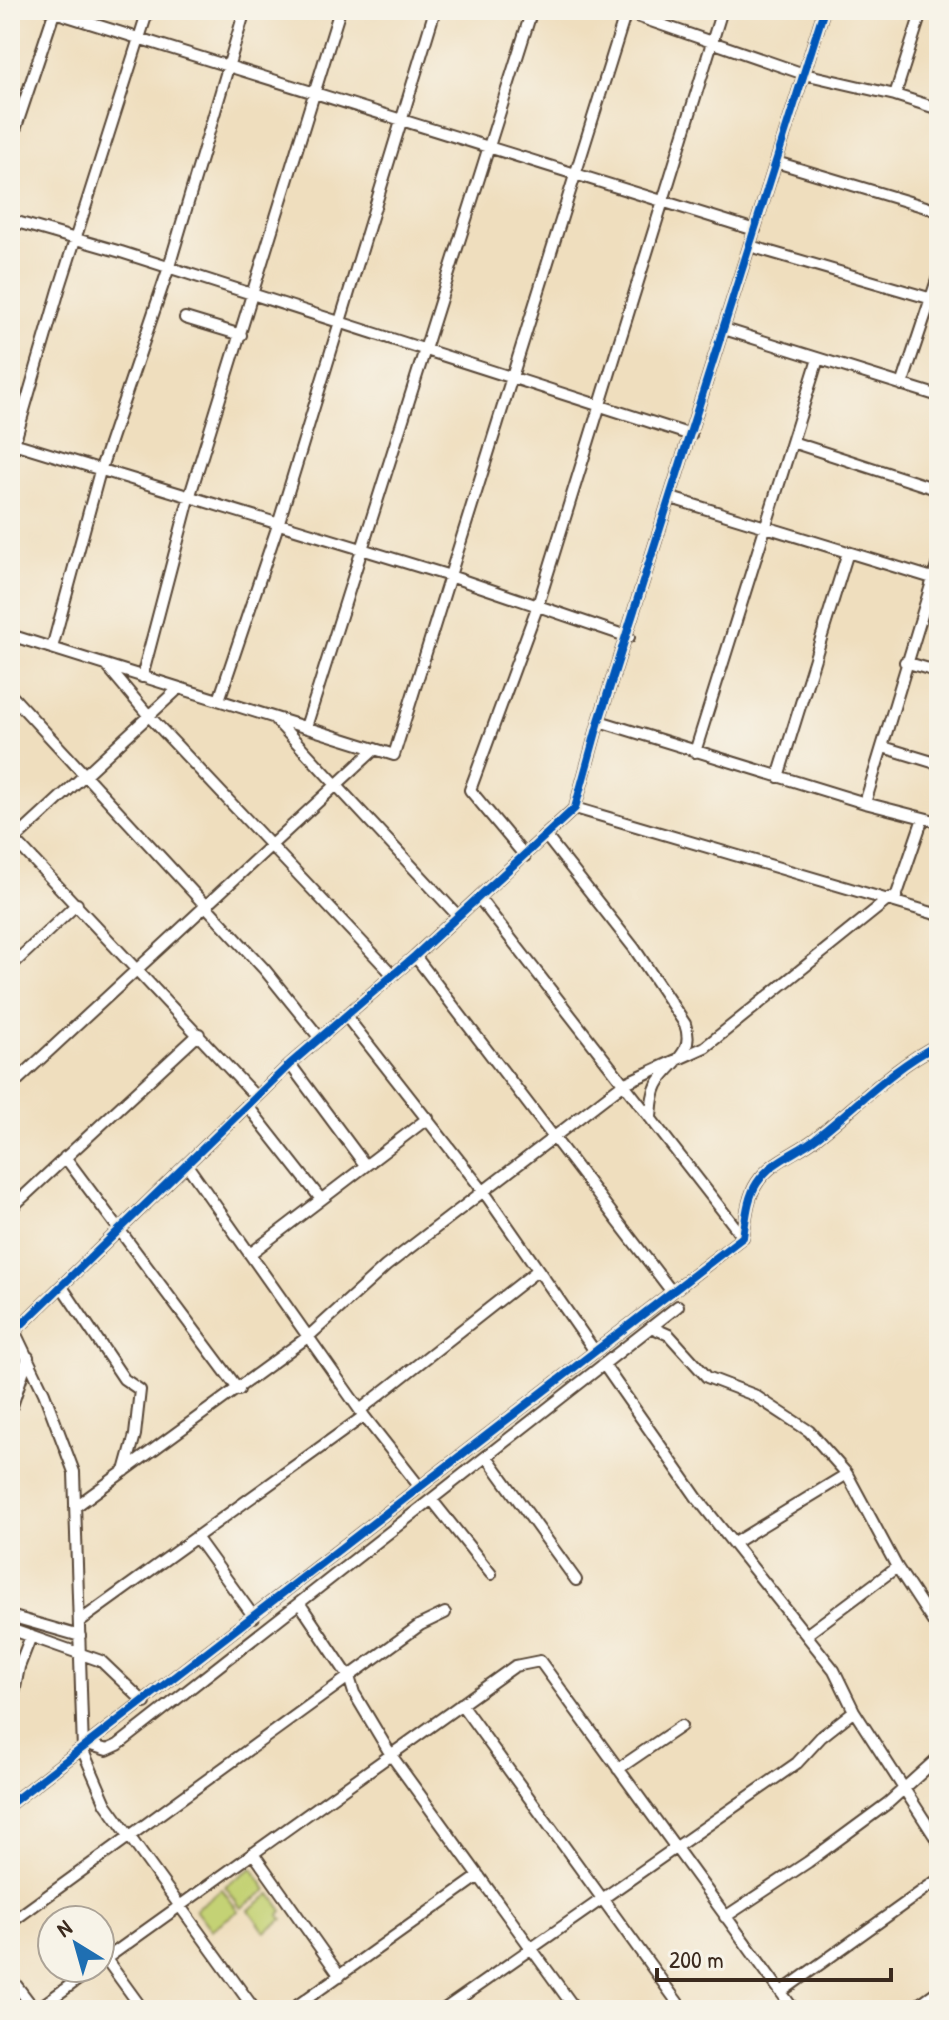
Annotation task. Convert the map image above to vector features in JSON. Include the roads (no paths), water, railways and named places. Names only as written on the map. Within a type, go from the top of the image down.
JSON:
[{"type":"street","points":[[10,458],[12,442],[148,10]]},
{"type":"street","points":[[52,648],[100,471],[168,270],[245,10]]},
{"type":"street","points":[[142,677],[190,495],[340,10]]},
{"type":"street","points":[[219,700],[278,525],[435,10]]},
{"type":"street","points":[[306,727],[532,10]]},
{"type":"street","points":[[525,856],[470,790],[538,605],[722,10]]},
{"type":"street","points":[[255,2010],[127,1835],[94,1781],[87,1748],[80,1653],[74,1472],[28,1357],[12,1327],[62,1287],[319,1037],[415,956],[575,808],[599,721],[629,637],[824,10]]},
{"type":"street","points":[[895,95],[922,10]]},
{"type":"street","points":[[10,145],[52,11],[576,177],[755,230]]},
{"type":"street","points":[[10,635],[394,755],[576,177],[622,11],[804,74],[895,95],[939,109]]},
{"type":"street","points":[[776,162],[939,211]]},
{"type":"street","points":[[10,220],[691,435]]},
{"type":"street","points":[[750,246],[935,300]]},
{"type":"street","points":[[902,385],[935,300],[939,274]]},
{"type":"street","points":[[185,318],[241,335]]},
{"type":"street","points":[[724,329],[939,396]]},
{"type":"street","points":[[695,752],[818,359]]},
{"type":"street","points":[[12,442],[450,576],[629,637]]},
{"type":"street","points":[[792,442],[939,490]]},
{"type":"street","points":[[671,498],[936,579]]},
{"type":"street","points":[[778,777],[848,552]]},
{"type":"street","points":[[865,803],[905,662],[936,579],[939,559]]},
{"type":"street","points":[[905,662],[939,672]]},
{"type":"street","points":[[106,665],[149,716],[393,975]]},
{"type":"street","points":[[179,688],[12,840],[199,1034],[252,1101],[320,1198]]},
{"type":"street","points":[[10,694],[265,970],[319,1037]]},
{"type":"street","points":[[272,717],[338,784],[458,916]]},
{"type":"street","points":[[599,721],[865,803],[939,822]]},
{"type":"street","points":[[883,747],[939,764]]},
{"type":"street","points":[[10,1087],[375,749]]},
{"type":"street","points":[[575,808],[939,915]]},
{"type":"street","points":[[75,1507],[309,1336],[386,1266],[623,1084],[705,1047],[893,899],[923,818]]},
{"type":"street","points":[[546,836],[634,948],[685,1024],[690,1038],[684,1055],[659,1081],[652,1095],[651,1117]]},
{"type":"street","points":[[479,898],[743,1237]]},
{"type":"street","points":[[10,967],[77,904]]},
{"type":"street","points":[[415,956],[672,1292]]},
{"type":"street","points":[[346,1016],[484,1192],[594,1350]]},
{"type":"street","points":[[10,1209],[199,1034]]},
{"type":"street","points":[[10,1804],[87,1748],[419,1486],[743,1237],[748,1206],[757,1183],[783,1156],[813,1141],[910,1058],[939,1044]]},
{"type":"street","points":[[290,1064],[365,1165]]},
{"type":"street","points":[[250,1254],[428,1118]]},
{"type":"street","points":[[65,1157],[239,1390]]},
{"type":"street","points":[[187,1165],[362,1413],[419,1486]]},
{"type":"street","points":[[80,1621],[362,1413],[538,1270]]},
{"type":"street","points":[[62,1287],[124,1379],[140,1390],[135,1435],[125,1472]]},
{"type":"street","points":[[87,1748],[107,1750],[118,1745],[678,1306]]},
{"type":"street","points":[[651,1327],[669,1335],[707,1377],[754,1395],[809,1431],[847,1474],[897,1567],[939,1631]]},
{"type":"street","points":[[10,1412],[28,1357]]},
{"type":"street","points":[[604,1365],[697,1498],[834,1670],[854,1711],[939,1843]]},
{"type":"street","points":[[487,1457],[576,1580]]},
{"type":"street","points":[[734,1543],[847,1474]]},
{"type":"street","points":[[432,1500],[491,1574]]},
{"type":"street","points":[[196,1537],[254,1617]]},
{"type":"street","points":[[806,1635],[897,1567]]},
{"type":"street","points":[[300,1604],[349,1677],[354,1693],[391,1755],[576,2010]]},
{"type":"street","points":[[10,1923],[420,1625],[445,1613]]},
{"type":"street","points":[[10,1616],[80,1636]]},
{"type":"street","points":[[10,1629],[101,1661],[145,1703]]},
{"type":"street","points":[[10,1714],[19,1667],[31,1636]]},
{"type":"street","points":[[116,1952],[515,1666],[540,1661],[794,2010]]},
{"type":"street","points":[[461,1704],[683,2010]]},
{"type":"street","points":[[443,2010],[797,1763],[821,1737],[854,1711]]},
{"type":"street","points":[[618,1769],[681,1726]]},
{"type":"street","points":[[725,1917],[808,1862],[903,1790],[920,1771],[939,1757]]},
{"type":"street","points":[[253,1853],[340,1976]]},
{"type":"street","points":[[291,2010],[479,1876]]},
{"type":"street","points":[[781,1992],[939,1879]]},
{"type":"street","points":[[10,1977],[36,2010],[72,1984]]},
{"type":"street","points":[[116,1977],[143,2010]]},
{"type":"street","points":[[911,2010],[939,1990]]}]
